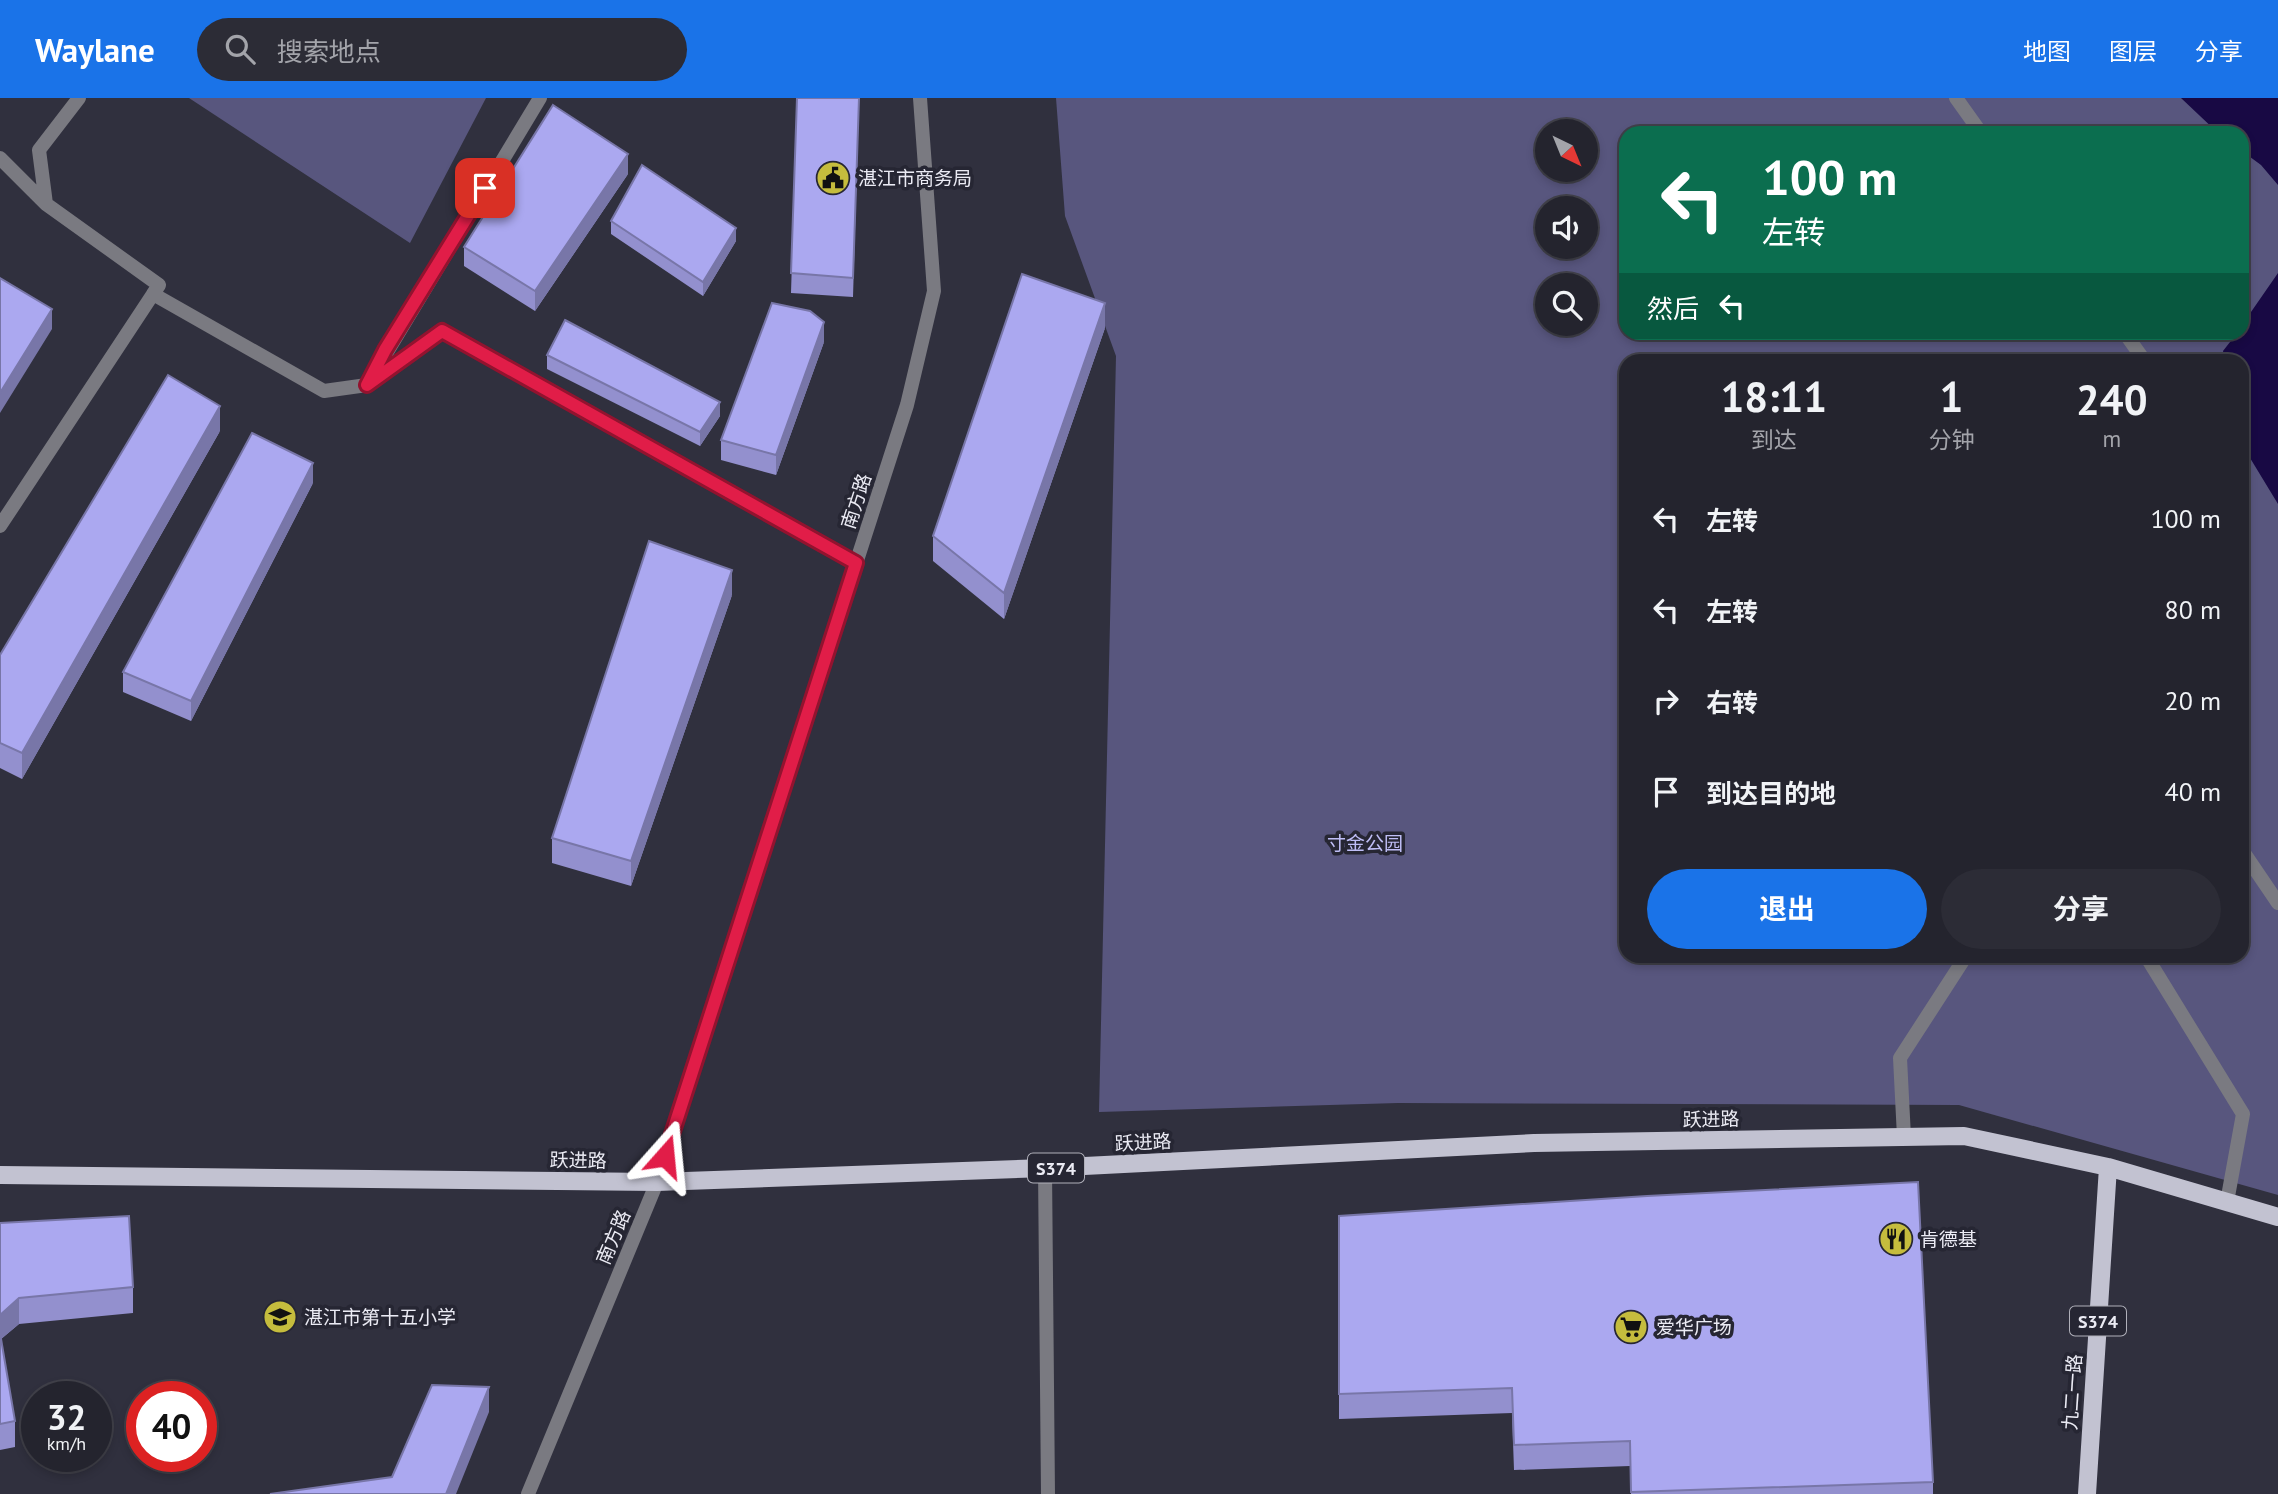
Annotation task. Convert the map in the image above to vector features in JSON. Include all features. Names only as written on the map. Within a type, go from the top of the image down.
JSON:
[{"type":"main road","name":"跃进路","points":[[0,1175],[657,1182],[1045,1168],[1534,1143],[1964,1136],[2108,1167],[2278,1217]]},
{"type":"main road","name":"九二一路","points":[[2088,1485],[2108,1167]]},
{"type":"street","points":[[46,204],[39,150],[79,98]]},
{"type":"street","points":[[367,385],[385,350],[540,98]]},
{"type":"street","name":"南方路","points":[[528,1494],[657,1182],[907,405],[934,291],[920,98]]},
{"type":"street","points":[[1955,98],[1975,126]]},
{"type":"street","points":[[0,158],[46,204],[159,285],[0,526]]},
{"type":"street","points":[[153,294],[324,391],[367,385],[442,331],[856,563]]},
{"type":"street","points":[[2249,860],[2278,903]]},
{"type":"street","points":[[1904,1137],[1900,1058],[1961,963]]},
{"type":"street","points":[[2150,963],[2243,1114],[2227,1202]]},
{"type":"street","points":[[1045,1168],[1048,1494]]},
{"type":"street","points":[[2088,1485],[2098,1494]]},
{"type":"green space","points":[[189,98],[486,98],[410,243]]},
{"type":"green space","name":"寸金公园","points":[[1056,98],[2278,98],[2278,1195],[1959,1105],[1398,1103],[1099,1112],[1116,356],[1065,216]]},
{"type":"shaded area","points":[[2181,98],[2278,98],[2278,185],[2261,165],[2249,156],[2249,126],[2211,126]]},
{"type":"shaded area","points":[[2278,273],[2278,504],[2249,456],[2249,354],[2224,354],[2223,351],[2232,340],[2249,340],[2249,315]]},
{"type":"building","points":[[797,98],[859,98],[853,278],[791,273]]},
{"type":"building","points":[[553,105],[628,154],[535,291],[464,247]]},
{"type":"building","points":[[642,165],[736,228],[703,282],[611,221]]},
{"type":"building","points":[[1022,274],[1105,303],[1004,593],[933,536]]},
{"type":"building","points":[[0,278],[52,309],[0,393]]},
{"type":"building","points":[[772,303],[810,311],[824,322],[776,455],[721,440]]},
{"type":"building","points":[[565,320],[720,402],[700,432],[547,355]]},
{"type":"building","points":[[168,375],[220,406],[22,753],[0,743],[0,655]]},
{"type":"building","points":[[252,433],[313,463],[191,701],[123,672]]},
{"type":"building","points":[[649,541],[732,570],[631,861],[552,838]]},
{"type":"building","name":"爱华广场","points":[[1918,1182],[1933,1482],[1631,1492],[1630,1441],[1514,1445],[1512,1388],[1339,1394],[1339,1216]]},
{"type":"building","points":[[129,1216],[133,1287],[19,1298],[0,1315],[0,1223]]},
{"type":"building","points":[[0,1333],[15,1421],[0,1424]]},
{"type":"building","points":[[432,1385],[489,1387],[446,1494],[270,1494],[392,1477]]},
{"type":"place","name":"湛江市商务局","points":[[833,178]]},
{"type":"place","name":"肯德基","points":[[1896,1239]]},
{"type":"place","name":"湛江市第十五小学","points":[[280,1317]]},
{"type":"place","name":"爱华广场","points":[[1631,1327]]},
{"type":"route","points":[[485,188],[385,350],[367,385],[442,331],[856,563],[665,1156]]}]
